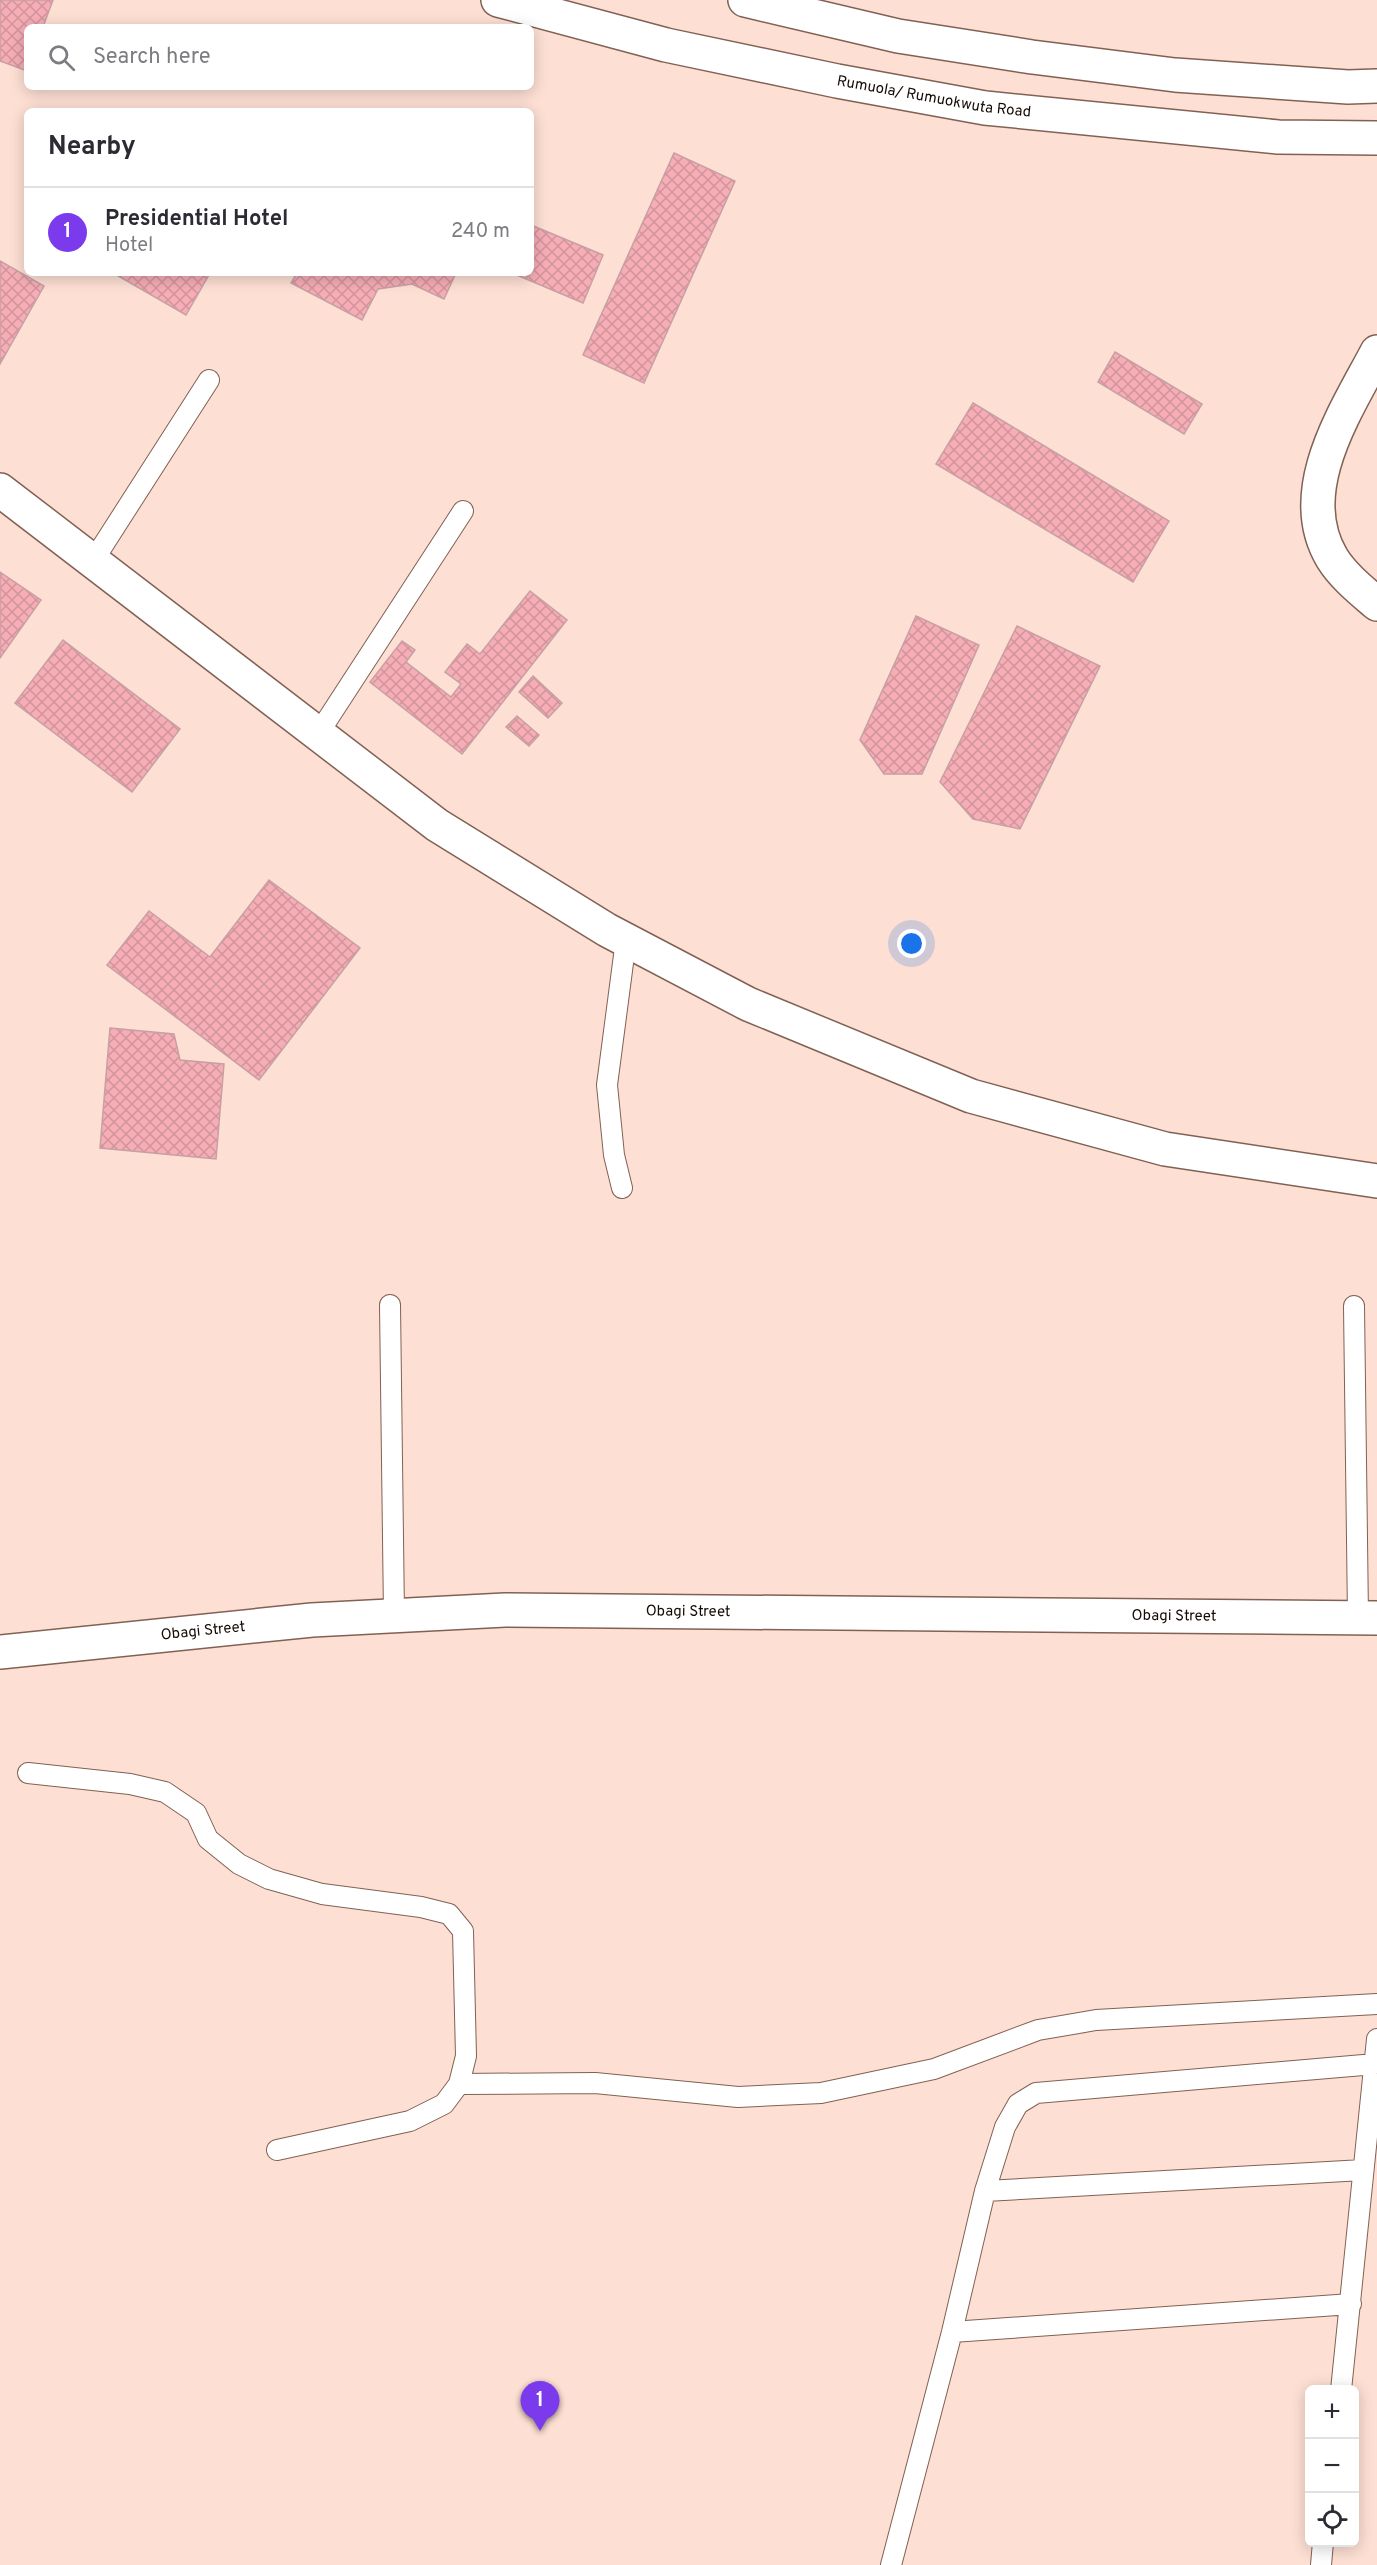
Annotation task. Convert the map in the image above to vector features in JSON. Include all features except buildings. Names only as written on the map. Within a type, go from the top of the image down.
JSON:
[{"type":"street","name":"Rumuola/ Rumuokwuta Road","points":[[498,0],[666,45],[837,81],[985,108],[1278,137],[1377,138]]},
{"type":"street","points":[[745,0],[898,36],[1032,57],[1175,75],[1348,87],[1377,86]]},
{"type":"street","points":[[1377,352],[1342,418],[1324,462],[1317,506],[1322,535],[1333,559],[1377,604]]},
{"type":"street","points":[[0,490],[437,825],[626,940],[748,1004],[971,1095],[1165,1149],[1377,1181]]},
{"type":"street","name":"Obagi Street","points":[[0,1652],[312,1620],[505,1610],[1368,1618]]},
{"type":"lane","points":[[93,561],[209,380]]},
{"type":"lane","points":[[318,734],[463,511]]},
{"type":"lane","points":[[622,1188],[614,1155],[607,1085],[626,940]]},
{"type":"lane","points":[[390,1305],[394,1616]]},
{"type":"lane","points":[[1354,1306],[1368,1618]]},
{"type":"lane","points":[[28,1773],[130,1785],[165,1792],[196,1813],[208,1839],[239,1864],[269,1878],[322,1894],[421,1907],[449,1914],[463,1931],[466,2056],[459,2084],[444,2104],[411,2121],[277,2150]]},
{"type":"lane","points":[[459,2084],[595,2084],[738,2097],[821,2092],[934,2069],[1038,2030],[1096,2020],[1377,2004]]},
{"type":"lane","points":[[1342,2385],[1377,2039]]},
{"type":"lane","points":[[891,2565],[952,2332],[984,2191],[1005,2127],[1018,2104],[1036,2093],[1375,2064]]},
{"type":"lane","points":[[984,2191],[1363,2170]]},
{"type":"lane","points":[[952,2332],[1351,2304]]},
{"type":"lane","points":[[1321,2565],[1323,2547]]},
{"type":"place","name":"Presidential Hotel","points":[[540,2431]]}]
